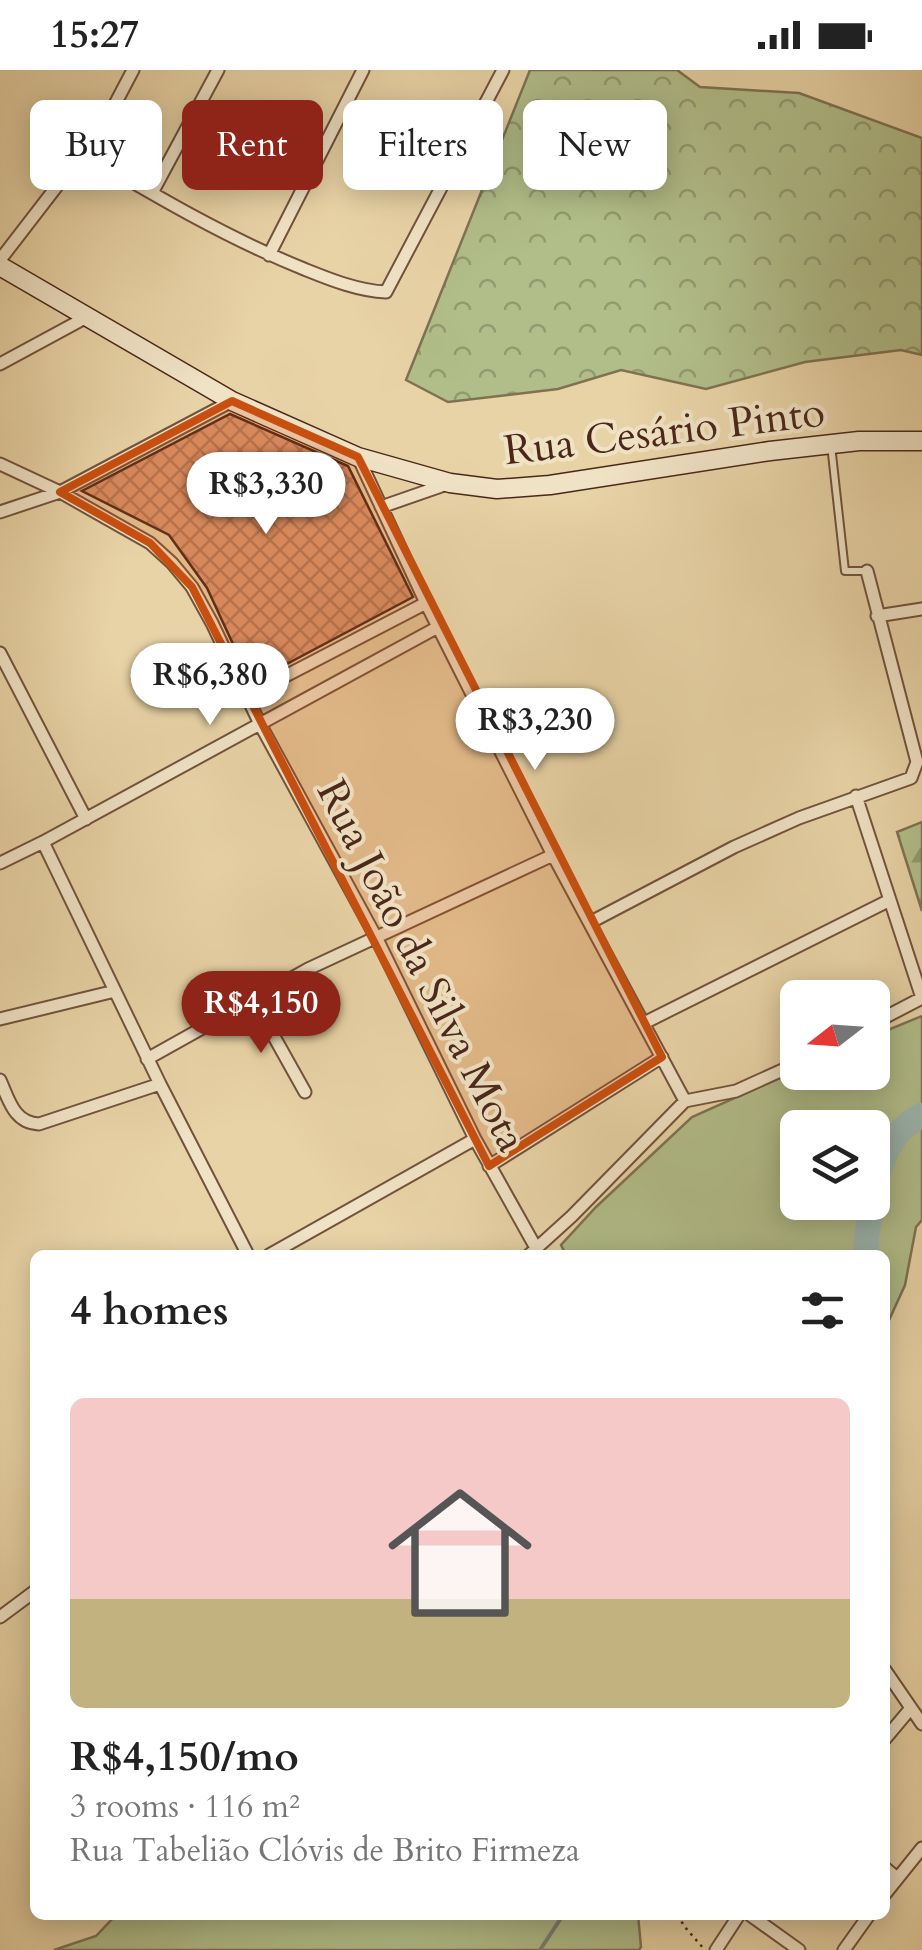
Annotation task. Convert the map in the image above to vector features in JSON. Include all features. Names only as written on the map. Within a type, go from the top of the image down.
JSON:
[{"type":"street","points":[[152,193],[218,70]]},
{"type":"street","points":[[269,255],[363,70]]},
{"type":"street","points":[[147,190],[269,255],[339,282],[386,292],[503,70]]},
{"type":"street","points":[[115,100],[127,72]]},
{"type":"street","points":[[0,263],[55,190]]},
{"type":"street","name":"Rua Cesário Pinto","points":[[0,263],[85,318],[232,401],[358,457],[450,483],[497,489],[550,485],[770,451],[860,441],[922,440]]},
{"type":"street","points":[[0,364],[85,318]]},
{"type":"street","points":[[0,512],[60,492],[232,401]]},
{"type":"street","points":[[358,457],[426,603],[553,856],[685,1102]]},
{"type":"street","name":"Rua João da Silva Mota","points":[[0,464],[60,492],[150,544],[192,587],[260,724],[377,939],[533,1250]]},
{"type":"street","points":[[381,507],[450,483]]},
{"type":"street","points":[[591,922],[798,818],[911,778],[917,762],[916,740],[867,571]]},
{"type":"street","points":[[247,696],[426,603]]},
{"type":"street","points":[[877,616],[922,608]]},
{"type":"street","points":[[0,864],[438,627]]},
{"type":"street","points":[[0,653],[86,819]]},
{"type":"street","points":[[856,796],[922,998],[890,1015]]},
{"type":"street","points":[[43,842],[245,1250]]},
{"type":"street","points":[[147,1058],[308,969],[553,856]]},
{"type":"street","points":[[644,1023],[890,900]]},
{"type":"street","points":[[0,1019],[115,990]]},
{"type":"street","points":[[252,1000],[306,1092]]},
{"type":"street","points":[[490,1166],[662,1058]]},
{"type":"street","points":[[538,1250],[685,1102],[736,1091],[780,1071]]},
{"type":"street","points":[[1,1087],[21,1120],[39,1124],[160,1084]]},
{"type":"street","points":[[278,1250],[475,1139]]},
{"type":"street","points":[[0,1616],[30,1595]]},
{"type":"street","points":[[890,1677],[922,1724]]},
{"type":"street","points":[[890,1733],[911,1708]]},
{"type":"street","points":[[890,1887],[922,1848]]},
{"type":"street","points":[[890,1873],[896,1878]]},
{"type":"street","points":[[716,1950],[737,1920]]},
{"type":"street","points":[[757,1920],[799,1950]]},
{"type":"street","points":[[844,1950],[865,1920]]},
{"type":"lane","points":[[831,444],[845,572],[867,571]]},
{"type":"path","points":[[681,1920],[705,1950]]},
{"type":"highlighted area","points":[[232,401],[358,457],[662,1057],[489,1166],[192,587],[150,543],[60,492]]},
{"type":"green space","points":[[530,70],[677,70],[700,87],[799,93],[922,138],[922,355],[901,350],[805,362],[706,389],[621,370],[558,389],[448,402],[406,380],[482,190],[503,190],[503,138]]},
{"type":"green space","points":[[922,822],[922,911],[897,832]]},
{"type":"green space","points":[[922,1016],[922,1220],[916,1227],[905,1285],[890,1318],[890,1250],[564,1250],[561,1245],[596,1207],[692,1117],[780,1078],[780,1090],[890,1090],[890,1029]]},
{"type":"green space","points":[[111,1920],[638,1920],[641,1947],[54,1950],[96,1936]]},
{"type":"building","points":[[230,414],[348,466],[413,597],[251,683],[207,588],[169,535],[82,491]]},
{"type":"waterway","points":[[890,1146],[910,1122],[922,1115]]},
{"type":"waterway","points":[[867,1250],[869,1220]]},
{"type":"waterway","points":[[540,1950],[560,1920]]}]
